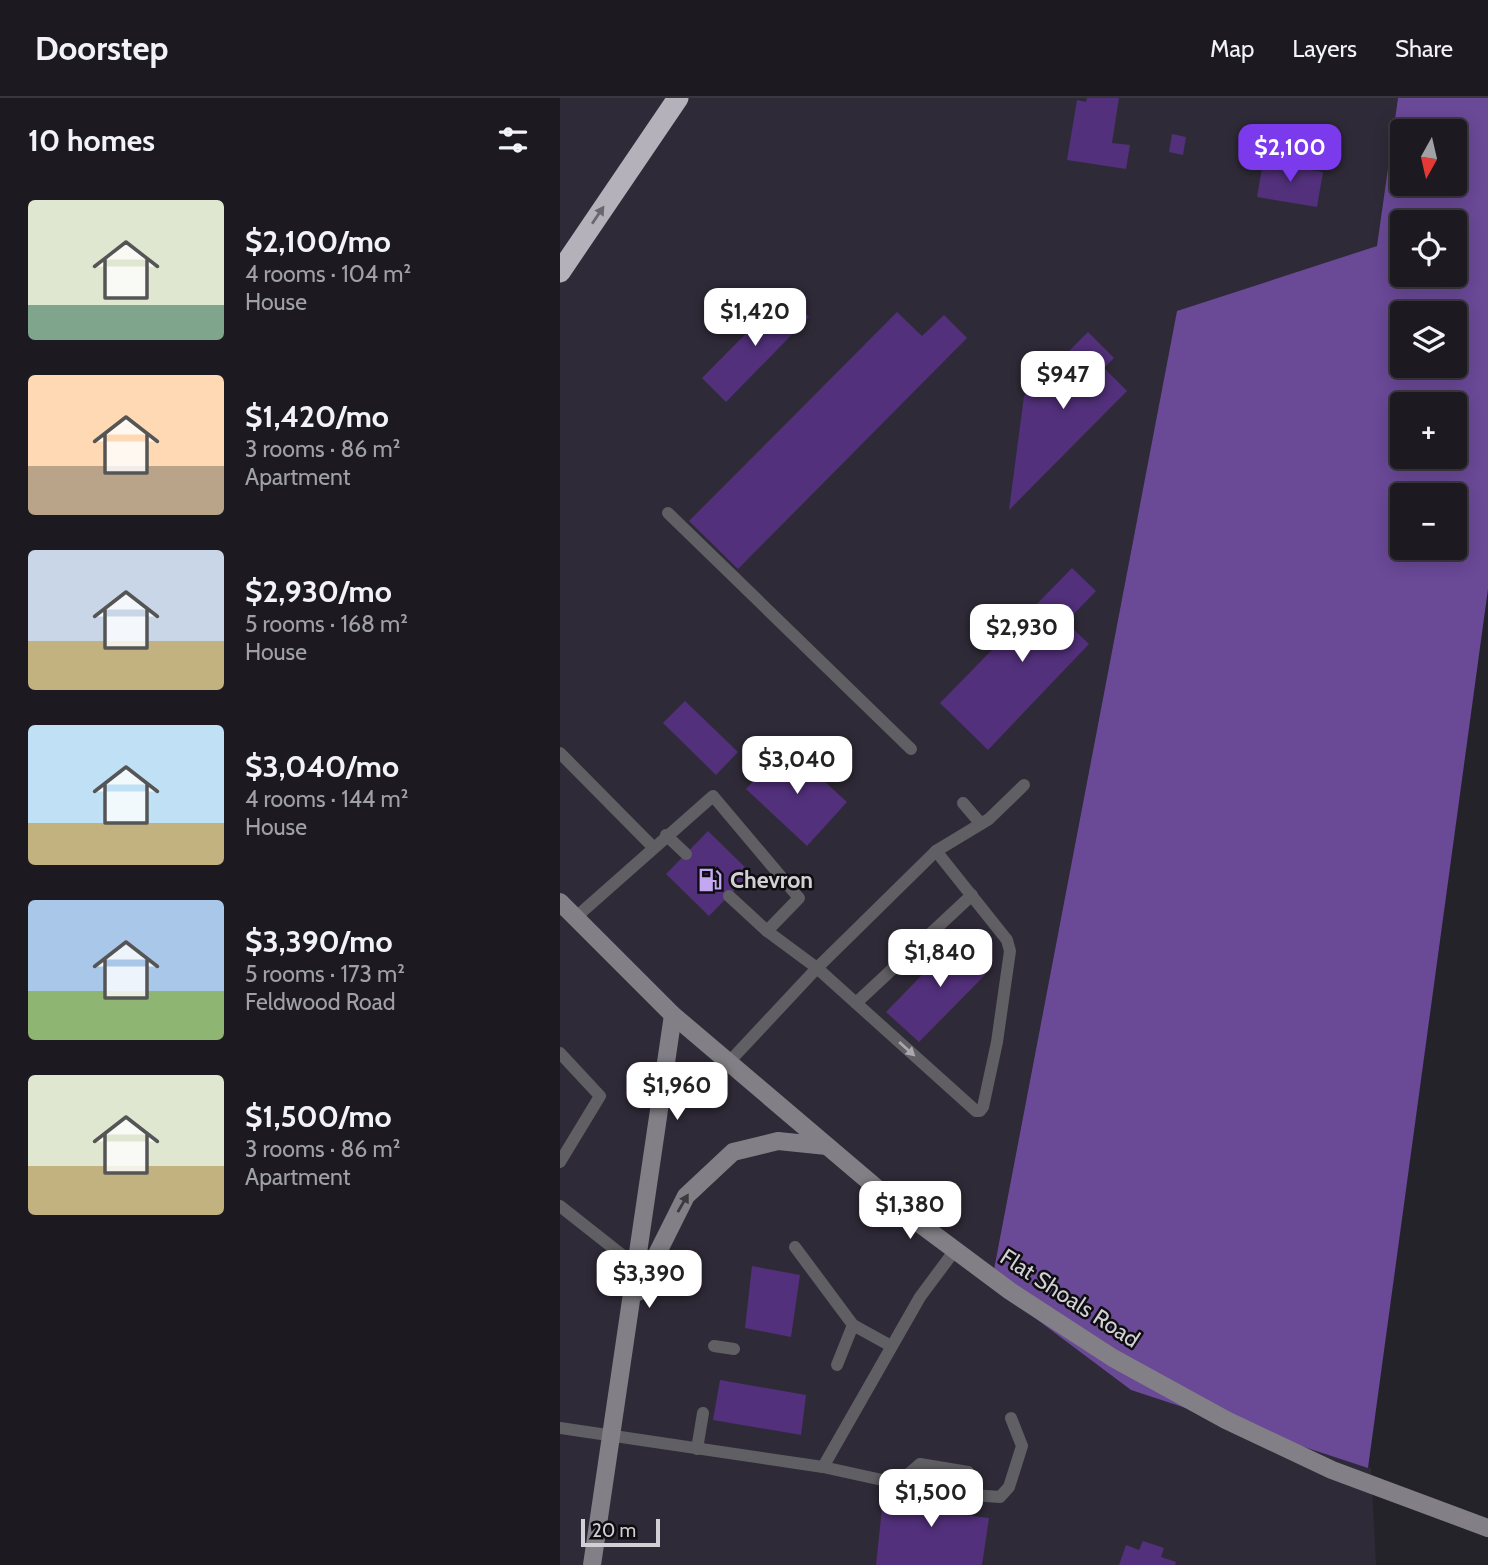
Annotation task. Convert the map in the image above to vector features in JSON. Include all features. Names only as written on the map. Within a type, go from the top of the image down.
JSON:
[{"type":"highway","points":[[560,272],[678,98]]},
{"type":"street","name":"Flat Shoals Road","points":[[560,902],[673,1015],[912,1218],[1010,1291],[1113,1358],[1226,1420],[1332,1470],[1488,1528]]},
{"type":"street","points":[[592,1565],[673,1015]]},
{"type":"street","points":[[630,1308],[686,1196],[733,1152],[778,1141],[827,1146]]},
{"type":"lane","points":[[668,513],[911,749]]},
{"type":"lane","points":[[560,753],[653,848]]},
{"type":"lane","points":[[729,1062],[817,968],[936,851],[989,819],[1024,785]]},
{"type":"lane","points":[[575,918],[713,796],[799,898],[767,930]]},
{"type":"lane","points":[[963,803],[981,824]]},
{"type":"lane","points":[[666,835],[685,854]]},
{"type":"lane","points":[[729,896],[767,930],[817,968],[975,1111],[983,1107],[997,1042],[1010,951],[1007,940],[936,851]]},
{"type":"lane","points":[[856,1003],[972,895]]},
{"type":"lane","points":[[560,1053],[600,1096],[560,1162]]},
{"type":"lane","points":[[560,1206],[636,1266]]},
{"type":"lane","points":[[795,1247],[853,1325],[891,1346]]},
{"type":"lane","points":[[824,1467],[920,1297],[955,1250]]},
{"type":"lane","points":[[837,1365],[853,1325]]},
{"type":"lane","points":[[715,1346],[734,1349]]},
{"type":"lane","points":[[697,1449],[703,1413]]},
{"type":"lane","points":[[958,1494],[1000,1497],[1009,1487],[1022,1446],[1011,1418]]},
{"type":"lane","points":[[560,1428],[824,1467],[923,1489]]},
{"type":"lane","points":[[898,1483],[920,1464],[968,1472],[974,1496]]},
{"type":"shaded area","points":[[560,98],[1398,98],[1395,119],[1390,119],[1390,157],[1378,246],[1177,312],[991,1284],[1131,1390],[1371,1468],[1376,1565],[560,1565]]},
{"type":"shaded area","points":[[1398,98],[1488,98],[1488,589],[1368,1468],[1131,1390],[991,1285],[1177,311],[1377,246],[1390,154],[1390,196],[1467,196],[1467,119],[1395,119]]},
{"type":"building","points":[[1087,98],[1119,98],[1112,143],[1130,145],[1126,169],[1067,160],[1077,100],[1086,102]]},
{"type":"building","points":[[1172,134],[1186,137],[1183,155],[1169,152]]},
{"type":"building","points":[[1263,162],[1323,172],[1317,207],[1257,197]]},
{"type":"building","points":[[785,294],[809,317],[726,402],[702,378]]},
{"type":"building","points":[[897,312],[922,336],[944,315],[967,338],[738,569],[689,521]]},
{"type":"building","points":[[1088,332],[1114,358],[1104,368],[1127,391],[1009,510],[1024,396]]},
{"type":"building","points":[[1072,568],[1096,591],[1066,622],[1089,644],[988,750],[940,703]]},
{"type":"building","points":[[685,701],[738,752],[716,775],[663,723]]},
{"type":"building","points":[[786,746],[847,802],[807,846],[746,789]]},
{"type":"building","points":[[708,831],[751,873],[709,916],[666,874]]},
{"type":"building","points":[[972,940],[991,958],[981,968],[986,974],[919,1042],[886,1012],[954,942],[963,949]]},
{"type":"building","points":[[752,1266],[800,1275],[791,1337],[745,1328]]},
{"type":"building","points":[[720,1380],[806,1395],[801,1435],[713,1420]]},
{"type":"building","points":[[925,1472],[960,1477],[955,1514],[989,1518],[982,1565],[876,1565],[883,1499],[922,1503]]},
{"type":"building","points":[[1143,1541],[1164,1548],[1161,1557],[1176,1562],[1175,1565],[1119,1565],[1126,1545],[1139,1550]]},
{"type":"place","name":"Chevron","points":[[710,880]]}]
